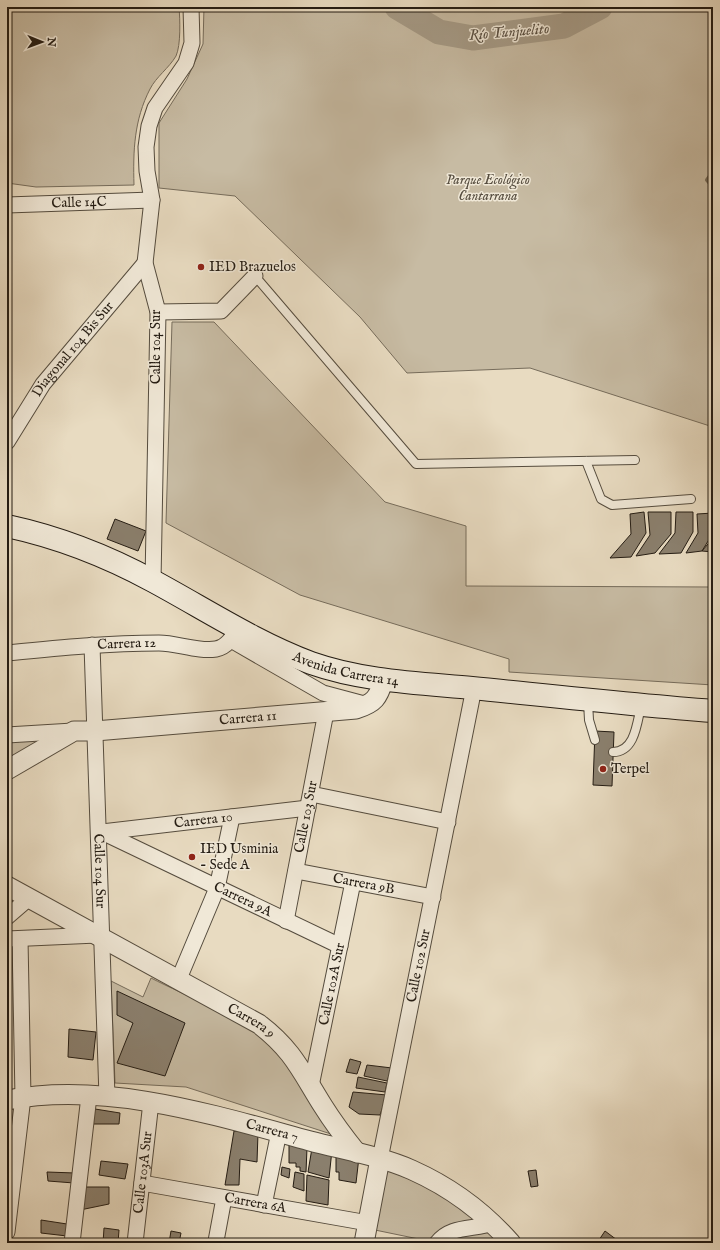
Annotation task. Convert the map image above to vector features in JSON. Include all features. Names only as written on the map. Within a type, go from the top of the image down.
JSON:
[{"type":"main road","name":"Avenida Carrera 14","points":[[7,526],[54,538],[90,550],[153,581],[234,634],[313,663],[351,674],[384,679],[588,700],[713,711]]},
{"type":"street","name":"Calle 104 Sur","points":[[153,581],[158,312],[145,263],[152,200],[147,171],[146,147],[149,126],[155,108],[186,63],[192,43],[191,7]]},
{"type":"street","name":"Calle 14C","points":[[7,205],[152,200]]},
{"type":"street","name":"Diagonal 104 Bis Sur","points":[[7,442],[43,384],[145,263]]},
{"type":"street","points":[[158,312],[220,311],[256,276]]},
{"type":"street","points":[[234,634],[323,693],[369,705],[378,695],[384,679]]},
{"type":"street","name":"Carrera 12","points":[[7,653],[92,645],[160,643],[217,649],[224,646],[234,634]]},
{"type":"street","name":"Calle 104 Sur","points":[[72,1243],[98,1096],[101,832],[92,645]]},
{"type":"street","name":"Calle 102 Sur","points":[[364,1243],[474,688]]},
{"type":"street","name":"Carrera 11","points":[[74,731],[326,712],[356,709],[369,705]]},
{"type":"street","name":"Calle 103 Sur","points":[[286,921],[326,712]]},
{"type":"street","points":[[7,735],[74,731]]},
{"type":"street","points":[[7,770],[74,731]]},
{"type":"street","name":"Carrera 10","points":[[101,832],[232,817],[309,801],[448,822]]},
{"type":"street","points":[[178,981],[217,888],[232,817]]},
{"type":"street","name":"Carrera 9A","points":[[101,832],[340,946]]},
{"type":"street","name":"Carrera 9B","points":[[296,871],[433,897]]},
{"type":"street","name":"Calle 102A Sur","points":[[311,1086],[353,882]]},
{"type":"street","name":"Carrera 9","points":[[7,886],[264,1027],[295,1059],[331,1120],[357,1153]]},
{"type":"street","points":[[7,917],[29,898]]},
{"type":"street","points":[[7,1232],[15,1099],[13,939],[100,936]]},
{"type":"street","name":"Carrera 7","points":[[15,1099],[56,1095],[98,1096],[151,1102],[279,1132],[380,1159],[411,1170],[439,1184],[472,1205],[493,1223],[510,1243]]},
{"type":"street","name":"Calle 103A Sur","points":[[135,1243],[151,1102]]},
{"type":"street","points":[[264,1205],[279,1132]]},
{"type":"street","name":"Carrera 6A","points":[[142,1183],[368,1223]]},
{"type":"street","points":[[216,1241],[224,1198]]},
{"type":"street","points":[[437,1243],[442,1236],[453,1230],[484,1226],[493,1223]]},
{"type":"lane","points":[[256,276],[416,464],[635,460]]},
{"type":"lane","points":[[586,461],[600,499],[612,505],[691,499]]},
{"type":"lane","points":[[588,700],[589,720],[595,740]]},
{"type":"lane","points":[[613,752],[619,752],[629,746],[636,728],[641,705]]},
{"type":"green space","points":[[7,7],[179,7],[180,25],[178,51],[170,65],[159,76],[150,89],[141,112],[134,148],[134,185],[36,187],[7,183]]},
{"type":"green space","name":"Parque Ecológico Cantarrana","points":[[204,7],[713,7],[713,427],[530,368],[407,373],[360,317],[235,196],[159,188],[159,123],[187,79],[203,44]]},
{"type":"green space","points":[[172,322],[214,322],[385,502],[466,526],[466,586],[713,587],[713,685],[509,672],[509,659],[300,595],[166,523]]},
{"type":"green space","points":[[46,738],[7,760],[7,741]]},
{"type":"green space","points":[[151,978],[243,1024],[269,1043],[295,1074],[331,1134],[186,1087],[115,1083],[111,981],[143,997]]},
{"type":"green space","points":[[386,1170],[433,1190],[462,1208],[487,1230],[498,1243],[438,1243],[375,1230]]},
{"type":"building","points":[[644,512],[646,533],[631,557],[610,558],[631,534],[630,514]]},
{"type":"building","points":[[648,512],[671,512],[671,534],[655,553],[636,556],[650,535]]},
{"type":"building","points":[[676,512],[693,512],[693,532],[681,553],[659,554],[675,533]]},
{"type":"building","points":[[713,513],[713,533],[702,551],[686,553],[698,533],[697,514]]},
{"type":"building","points":[[115,519],[146,531],[138,551],[107,539]]},
{"type":"building","points":[[713,538],[713,552],[702,551]]},
{"type":"building","name":"Terpel","points":[[595,731],[614,732],[612,786],[593,785]]},
{"type":"building","points":[[117,991],[185,1023],[165,1076],[117,1063],[133,1023],[117,1015]]},
{"type":"building","points":[[69,1029],[96,1032],[93,1060],[68,1057]]},
{"type":"building","points":[[350,1059],[361,1062],[357,1074],[346,1072]]},
{"type":"building","points":[[367,1065],[392,1068],[387,1081],[364,1076]]},
{"type":"building","points":[[358,1077],[387,1083],[385,1092],[356,1088]]},
{"type":"building","points":[[353,1092],[387,1095],[380,1115],[359,1114],[349,1107]]},
{"type":"building","points":[[95,1109],[120,1113],[119,1124],[91,1124]]},
{"type":"building","points":[[234,1131],[258,1133],[257,1162],[240,1159],[239,1185],[225,1185]]},
{"type":"building","points":[[289,1145],[307,1148],[306,1172],[300,1171],[300,1167],[296,1167],[296,1163],[289,1163]]},
{"type":"building","points":[[312,1148],[332,1150],[329,1178],[308,1172]]},
{"type":"building","points":[[336,1155],[359,1157],[356,1183],[339,1180],[339,1172],[336,1172]]},
{"type":"building","points":[[101,1161],[128,1164],[125,1179],[99,1175]]},
{"type":"building","points":[[282,1167],[290,1169],[289,1178],[281,1175]]},
{"type":"building","points":[[536,1170],[538,1186],[531,1187],[528,1171]]},
{"type":"building","points":[[47,1172],[75,1173],[74,1183],[48,1181]]},
{"type":"building","points":[[295,1172],[304,1174],[304,1191],[293,1187]]},
{"type":"building","points":[[307,1175],[329,1180],[328,1205],[306,1201]]},
{"type":"building","points":[[85,1187],[109,1187],[109,1204],[80,1210]]},
{"type":"building","points":[[41,1220],[67,1224],[67,1236],[41,1233]]},
{"type":"building","points":[[104,1228],[119,1230],[118,1243],[103,1243]]},
{"type":"building","points":[[171,1231],[181,1233],[179,1243],[169,1243]]},
{"type":"building","points":[[605,1231],[621,1243],[597,1243]]},
{"type":"building","points":[[400,1239],[422,1243],[398,1243]]},
{"type":"waterway","name":"Río Tunjuelito","points":[[397,7],[439,32],[473,38],[564,26],[600,7]]},
{"type":"waterway","points":[[710,7],[713,14]]},
{"type":"waterway","points":[[713,172],[707,180],[713,187]]},
{"type":"place","name":"IED Brazuelos","points":[[201,267]]},
{"type":"place","name":"Terpel","points":[[603,769]]},
{"type":"place","name":"IED Usminia - Sede A","points":[[192,857]]}]
